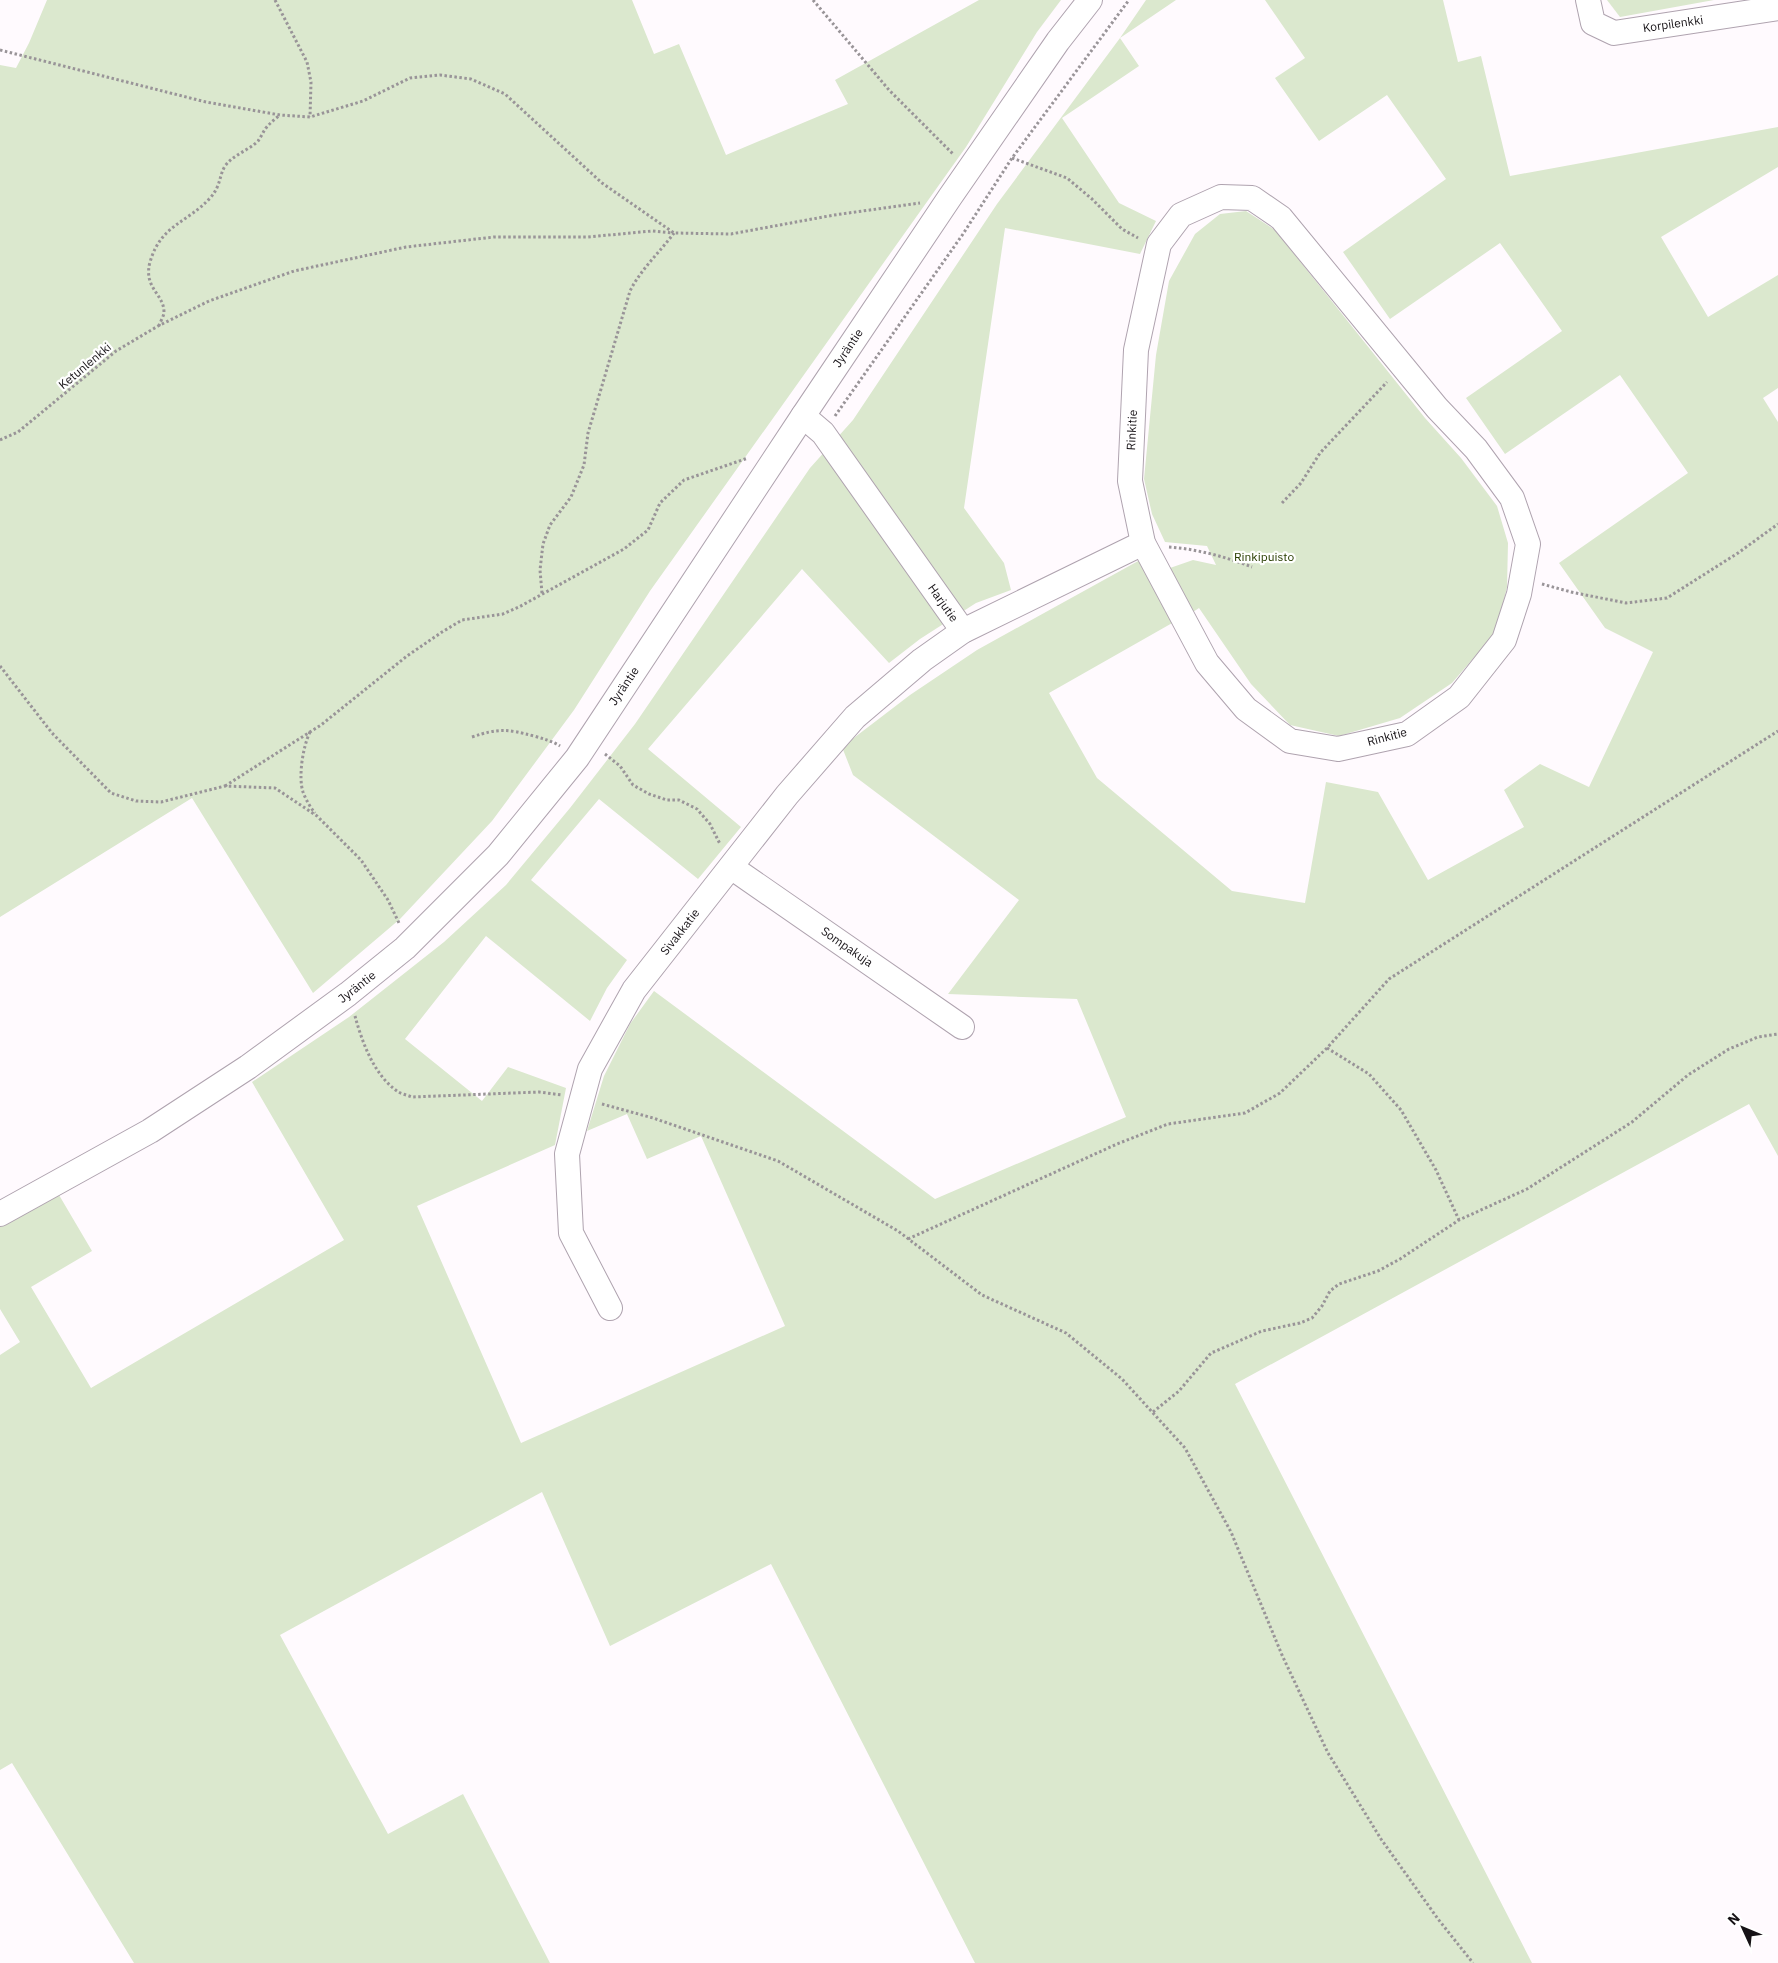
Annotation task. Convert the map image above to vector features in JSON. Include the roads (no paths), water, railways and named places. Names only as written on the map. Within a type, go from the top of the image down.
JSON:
[{"type":"street","name":"Jyräntie","points":[[0,1214],[150,1131],[248,1067],[348,994],[405,948],[498,855],[583,749],[950,197],[1058,41],[1090,0]]},
{"type":"street","name":"Korpilenkki","points":[[1588,0],[1593,23],[1614,33],[1778,8]]},
{"type":"street","name":"Rinkitie","points":[[1221,197],[1252,198],[1281,218],[1437,408],[1476,449],[1512,498],[1528,544],[1519,594],[1504,640],[1459,697],[1407,734],[1338,749],[1290,741],[1246,709],[1207,662],[1145,546],[1130,481],[1136,360],[1152,268],[1159,244],[1181,215],[1221,197]]},
{"type":"street","name":"Harjutie","points":[[803,416],[823,433],[963,631],[1145,546]]},
{"type":"street","name":"Sivakkatie","points":[[610,1308],[571,1234],[567,1154],[590,1068],[634,990],[787,795],[855,717],[922,660],[963,631]]},
{"type":"street","name":"Sompakuja","points":[[734,863],[962,1027]]},
{"type":"park label","name":"Rinkipuisto","points":[[1264,557]]}]
